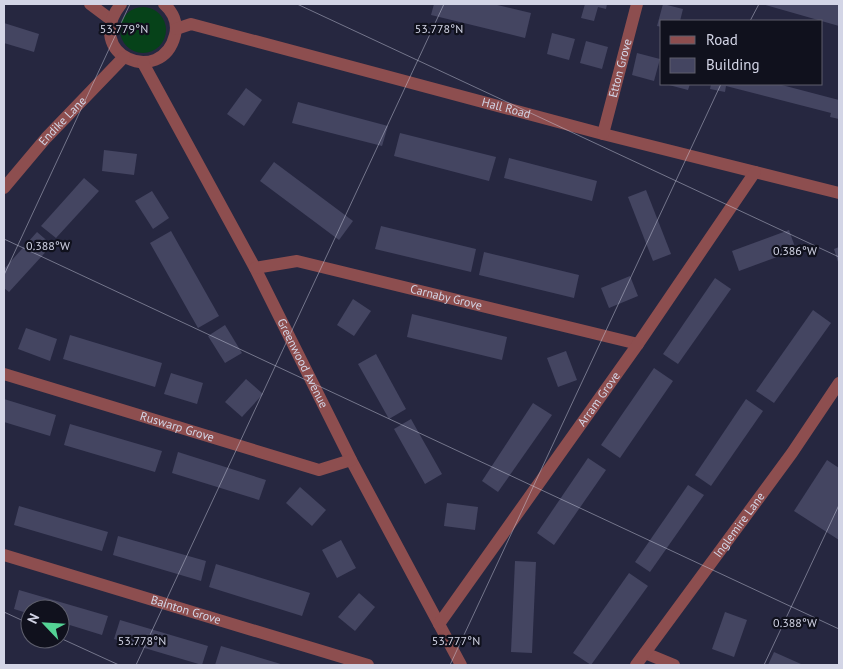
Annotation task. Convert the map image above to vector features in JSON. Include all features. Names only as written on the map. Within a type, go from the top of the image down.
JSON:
[{"type":"street","points":[[90,4],[110,19]]},
{"type":"street","points":[[120,4],[110,19],[109,34],[114,47],[124,57],[143,63],[161,58],[172,45],[176,29],[174,18],[164,4]]},
{"type":"street","name":"Etton Grove","points":[[603,134],[637,4]]},
{"type":"street","name":"Hall Road","points":[[176,29],[191,24],[603,134],[839,193]]},
{"type":"street","name":"Endike Lane","points":[[4,188],[46,138],[124,57]]},
{"type":"street","name":"Greenwood Avenue","points":[[143,63],[255,268],[351,460],[461,665]]},
{"type":"street","name":"Arram Grove","points":[[439,624],[638,344],[755,172]]},
{"type":"street","name":"Carnaby Grove","points":[[255,268],[297,261],[638,344]]},
{"type":"street","name":"Ruswarp Grove","points":[[4,374],[319,470],[351,460]]},
{"type":"street","name":"Inglemire Lane","points":[[636,665],[792,453],[839,383]]},
{"type":"street","name":"Bainton Grove","points":[[4,555],[368,665]]},
{"type":"street","points":[[645,653],[674,665]]},
{"type":"green space","points":[[143,7],[156,11],[162,17],[166,30],[162,43],[156,49],[143,53],[130,49],[124,43],[120,30],[124,17],[130,11]]},
{"type":"building","points":[[434,4],[493,4],[531,13],[525,38],[431,15]]},
{"type":"building","points":[[585,4],[607,4],[606,9],[598,7],[594,21],[581,18]]},
{"type":"building","points":[[663,4],[683,9],[680,20],[660,20],[660,27],[657,26]]},
{"type":"building","points":[[762,4],[839,4],[839,26]]},
{"type":"building","points":[[4,23],[39,34],[34,52],[4,43]]},
{"type":"building","points":[[552,33],[575,39],[569,60],[547,54]]},
{"type":"building","points":[[586,41],[608,47],[602,69],[580,63]]},
{"type":"building","points":[[637,53],[660,59],[654,81],[632,75]]},
{"type":"building","points":[[669,85],[690,85],[688,90]]},
{"type":"building","points":[[711,85],[782,85],[839,100],[839,119],[830,117],[831,113],[726,86],[725,92],[710,89]]},
{"type":"building","points":[[246,88],[262,100],[244,126],[227,114]]},
{"type":"building","points":[[298,102],[388,126],[382,146],[292,123]]},
{"type":"building","points":[[400,133],[496,157],[489,181],[394,156]]},
{"type":"building","points":[[104,150],[137,154],[134,175],[102,171]]},
{"type":"building","points":[[509,158],[597,181],[592,201],[504,178]]},
{"type":"building","points":[[274,162],[353,221],[339,240],[260,181]]},
{"type":"building","points":[[84,178],[99,191],[56,238],[41,226]]},
{"type":"building","points":[[646,190],[671,254],[653,261],[628,197]]},
{"type":"building","points":[[152,191],[169,218],[153,229],[135,201]]},
{"type":"building","points":[[381,226],[476,249],[471,272],[375,249]]},
{"type":"building","points":[[789,230],[796,250],[739,271],[732,251]]},
{"type":"building","points":[[171,231],[219,316],[198,328],[150,243]]},
{"type":"building","points":[[37,232],[52,245],[9,292],[4,288],[4,269]]},
{"type":"building","points":[[839,247],[839,265],[834,249]]},
{"type":"building","points":[[484,252],[579,275],[574,298],[479,275]]},
{"type":"building","points":[[630,276],[638,296],[609,308],[601,288]]},
{"type":"building","points":[[715,278],[731,289],[678,364],[663,354]]},
{"type":"building","points":[[353,299],[371,311],[354,336],[337,325]]},
{"type":"building","points":[[813,310],[831,323],[774,403],[756,391]]},
{"type":"building","points":[[412,314],[507,337],[502,360],[407,337]]},
{"type":"building","points":[[225,325],[242,353],[225,363],[208,336]]},
{"type":"building","points":[[26,328],[57,339],[50,361],[18,349]]},
{"type":"building","points":[[70,335],[162,363],[155,387],[63,359]]},
{"type":"building","points":[[566,351],[577,380],[558,387],[547,358]]},
{"type":"building","points":[[376,354],[406,409],[389,419],[358,364]]},
{"type":"building","points":[[654,368],[673,381],[620,458],[601,445]]},
{"type":"building","points":[[171,373],[203,383],[197,404],[164,394]]},
{"type":"building","points":[[246,379],[263,394],[242,417],[225,402]]},
{"type":"building","points":[[4,399],[56,415],[50,436],[4,422]]},
{"type":"building","points":[[746,399],[763,411],[711,486],[695,475]]},
{"type":"building","points":[[533,403],[552,415],[498,492],[482,481]]},
{"type":"building","points":[[411,419],[442,474],[425,484],[394,429]]},
{"type":"building","points":[[70,424],[162,451],[155,472],[64,445]]},
{"type":"building","points":[[178,452],[266,480],[259,500],[172,473]]},
{"type":"building","points":[[588,458],[606,470],[554,545],[537,533]]},
{"type":"building","points":[[827,460],[839,468],[839,540],[794,511]]},
{"type":"building","points":[[688,485],[704,495],[650,572],[635,562]]},
{"type":"building","points":[[300,487],[326,510],[312,526],[286,503]]},
{"type":"building","points":[[447,503],[478,507],[475,530],[444,526]]},
{"type":"building","points":[[19,506],[108,532],[102,551],[14,525]]},
{"type":"building","points":[[118,536],[206,561],[201,581],[113,555]]},
{"type":"building","points":[[341,540],[356,568],[337,578],[322,550]]},
{"type":"building","points":[[515,561],[536,562],[532,653],[511,652]]},
{"type":"building","points":[[216,564],[310,593],[302,616],[209,587]]},
{"type":"building","points":[[629,573],[648,586],[591,665],[573,653]]},
{"type":"building","points":[[19,590],[50,599],[20,599],[20,611],[14,609]]},
{"type":"building","points":[[359,593],[375,607],[355,631],[338,617]]},
{"type":"building","points":[[70,605],[108,616],[102,635],[70,625]]},
{"type":"building","points":[[725,612],[747,620],[734,657],[712,649]]},
{"type":"building","points":[[120,620],[208,646],[202,665],[114,639]]},
{"type":"building","points":[[221,646],[284,665],[215,665]]},
{"type":"building","points":[[774,652],[801,664],[768,665]]}]
